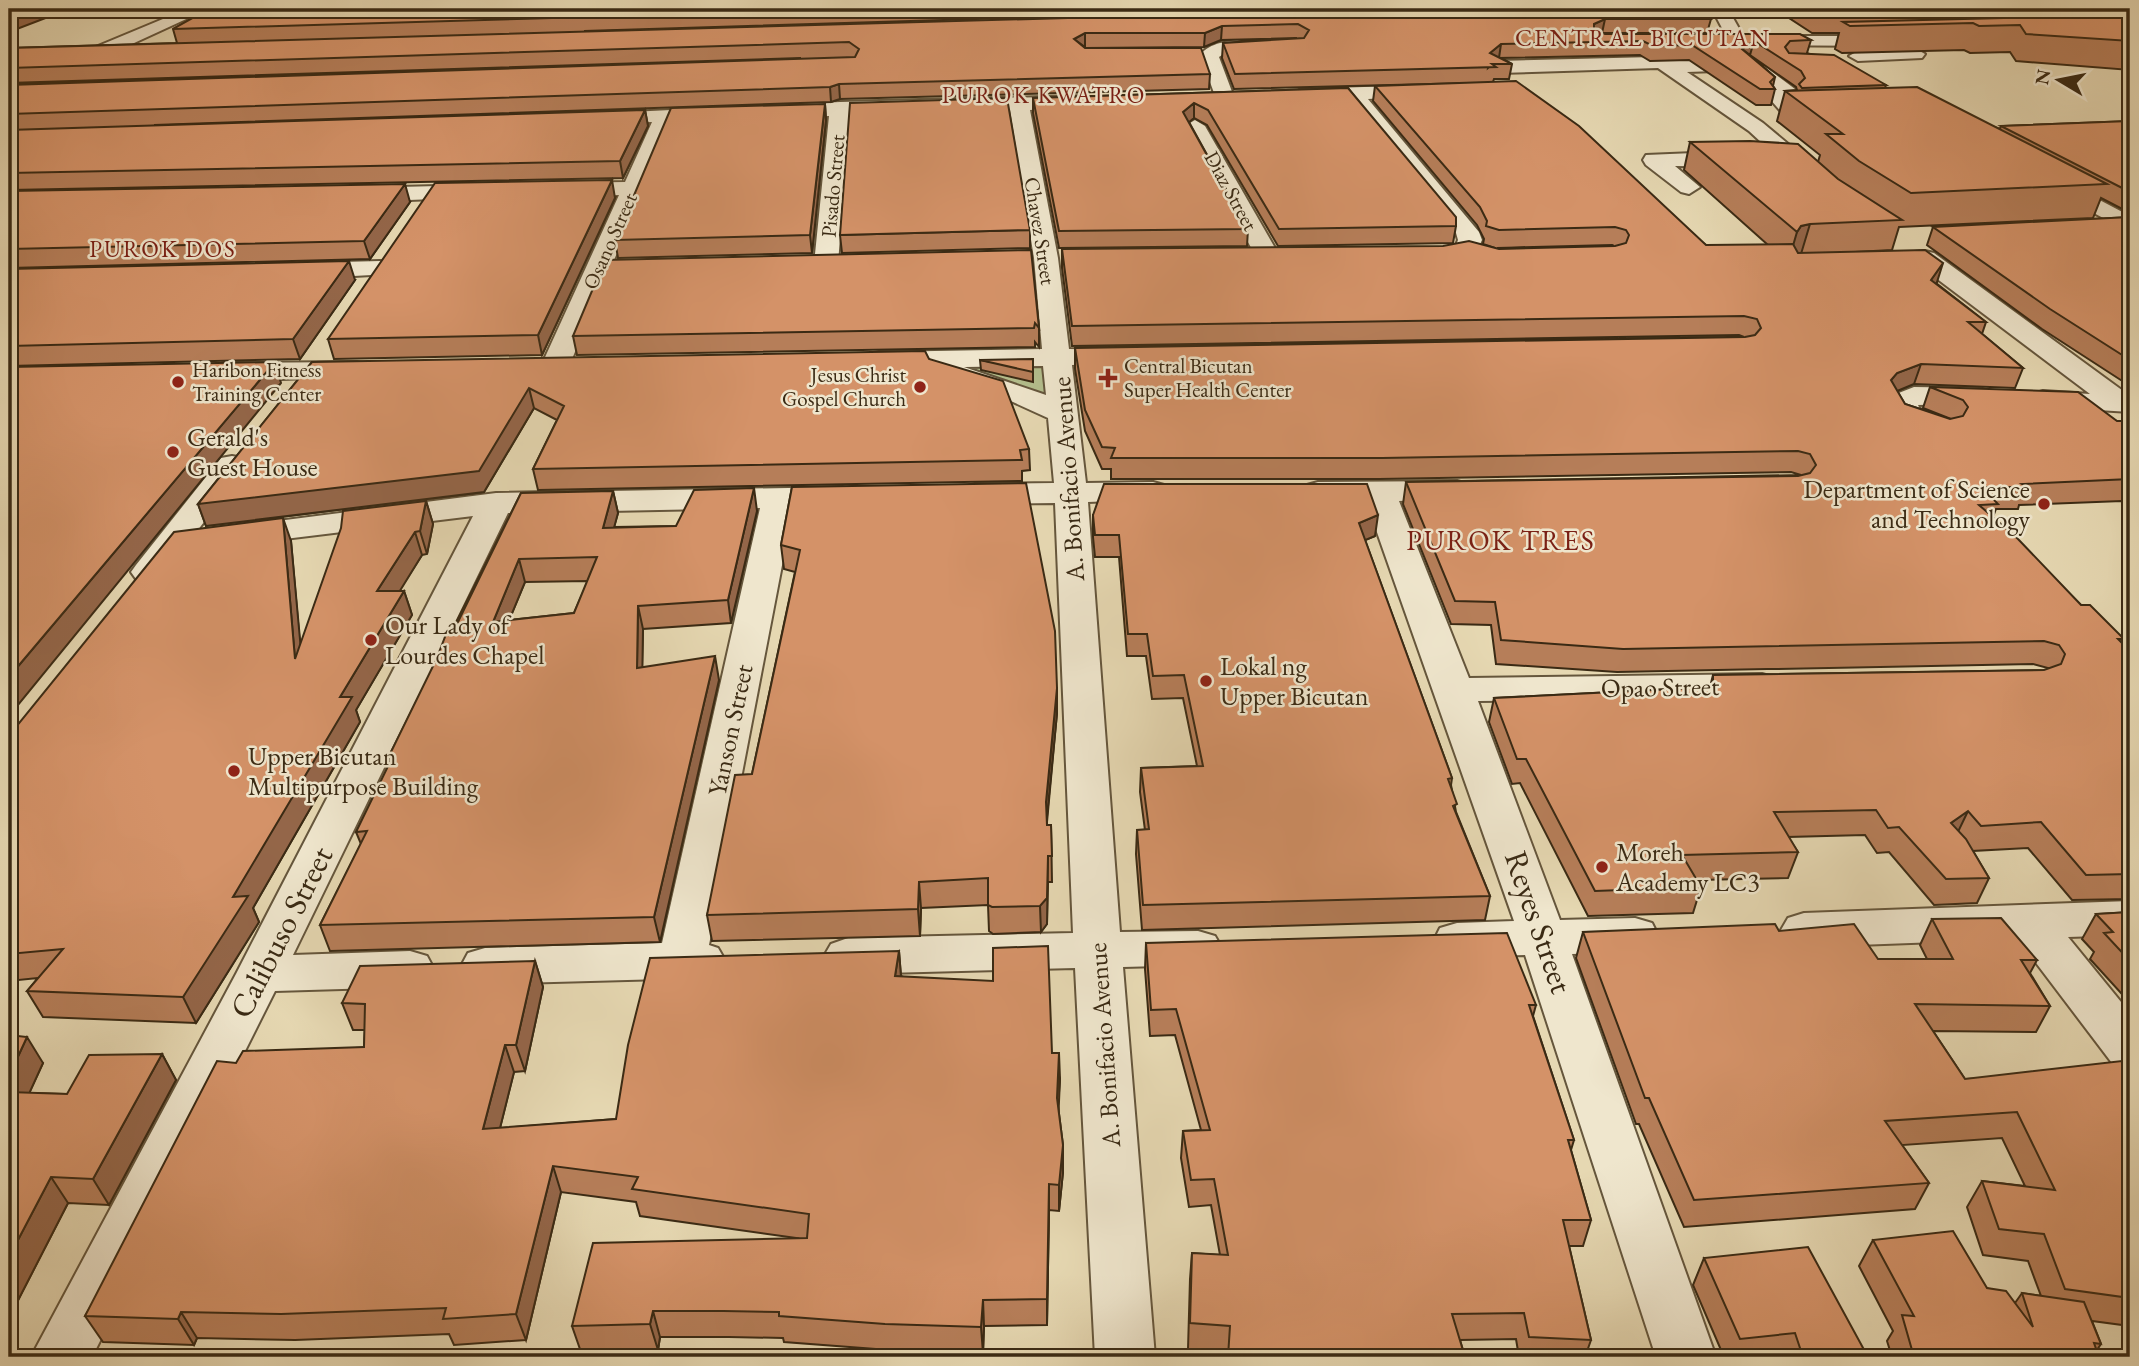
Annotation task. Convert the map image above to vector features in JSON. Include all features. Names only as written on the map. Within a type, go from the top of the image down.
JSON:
[{"type":"street","points":[[9,91],[200,9]]},
{"type":"street","points":[[1720,9],[1730,41],[1931,40]]},
{"type":"street","points":[[121,25],[152,29]]},
{"type":"street","points":[[1185,56],[1209,55],[1221,48],[1294,46]]},
{"type":"street","points":[[45,56],[148,53]]},
{"type":"street","points":[[1521,88],[1499,67],[1916,54]]},
{"type":"street","points":[[1209,55],[1224,97]]},
{"type":"street","points":[[1835,62],[1858,76]]},
{"type":"street","points":[[1689,187],[1654,160],[1718,158],[1805,170],[1736,114],[1667,67],[1776,63]]},
{"type":"street","points":[[1736,114],[1799,112],[1779,98],[1788,93],[1750,64]]},
{"type":"street","points":[[802,86],[810,110]]},
{"type":"street","points":[[9,91],[64,90]]},
{"type":"street","points":[[1275,96],[1443,90]]},
{"type":"street","points":[[1353,93],[1467,232],[1477,253],[1440,255]]},
{"type":"street","points":[[1202,98],[1250,97]]},
{"type":"street","points":[[571,119],[1102,101]]},
{"type":"street","name":"Chavez Street","points":[[1024,105],[1059,356]]},
{"type":"street","name":"Pisado Street","points":[[826,264],[840,108]]},
{"type":"street","name":"Osano Street","points":[[555,366],[665,116]]},
{"type":"street","name":"Diaz Street","points":[[1195,126],[1267,255]]},
{"type":"street","points":[[2037,174],[2119,212],[2130,226]]},
{"type":"street","points":[[538,191],[634,188]]},
{"type":"street","points":[[339,195],[498,192]]},
{"type":"street","points":[[415,215],[430,193]]},
{"type":"street","points":[[2068,215],[2119,212]]},
{"type":"street","points":[[2089,228],[2130,226]]},
{"type":"street","points":[[1896,237],[1931,247],[2127,408]]},
{"type":"street","points":[[1870,261],[1931,247]]},
{"type":"street","points":[[365,290],[394,248]]},
{"type":"street","points":[[1240,256],[1294,255]]},
{"type":"street","points":[[1019,259],[1074,258]]},
{"type":"street","points":[[799,264],[853,263]]},
{"type":"street","points":[[598,269],[625,268]]},
{"type":"street","points":[[275,272],[380,269]]},
{"type":"street","points":[[1059,356],[1156,355]]},
{"type":"street","name":"A. Bonifacio Avenue","points":[[846,361],[1059,356],[1071,492],[1080,690],[1125,1357]]},
{"type":"street","points":[[285,399],[317,359]]},
{"type":"street","points":[[198,373],[317,359],[390,369]]},
{"type":"street","points":[[898,360],[990,384],[1063,414]]},
{"type":"street","points":[[1943,429],[1909,417],[1901,402],[1914,396],[2008,398],[2127,408]]},
{"type":"street","points":[[128,596],[252,440]]},
{"type":"street","points":[[1281,492],[1489,490]]},
{"type":"street","points":[[946,495],[1183,492]]},
{"type":"street","name":"Reyes Street","points":[[1379,492],[1456,690],[1545,938],[1686,1357]]},
{"type":"street","points":[[171,543],[496,503],[876,497]]},
{"type":"street","name":"Yanson Street","points":[[682,960],[778,499]]},
{"type":"street","name":"Calibuso Street","points":[[61,1357],[260,974],[496,503]]},
{"type":"street","name":"Opao Street","points":[[1456,690],[1799,685]]},
{"type":"street","points":[[1767,931],[2130,918]]},
{"type":"street","points":[[2031,923],[2130,1049]]},
{"type":"street","points":[[1420,941],[1670,934]]},
{"type":"street","points":[[807,957],[1238,946]]},
{"type":"street","points":[[260,974],[737,959]]},
{"type":"green space","points":[[1049,362],[1051,402],[927,364]]},
{"type":"building","points":[[209,9],[866,9],[173,29]]},
{"type":"building","points":[[1646,9],[1704,9],[1711,19],[1605,19],[1594,24],[1594,29],[1605,34],[1800,34],[1811,40],[1790,41],[1785,47],[1789,53],[1834,55],[1886,85],[1802,88],[1799,84],[1805,78],[1801,71],[1754,41],[1742,49],[1775,77],[1770,82],[1775,89],[1760,89],[1692,45],[1653,46],[1643,41],[1501,44],[1490,53],[1512,64],[1492,64],[1496,67],[1235,74],[1223,43],[1304,38],[1309,30],[1298,24],[1222,26],[1205,33],[1085,33],[1074,39],[1085,48],[1201,48],[1210,74],[839,84],[830,87],[9,114],[9,85],[855,57],[859,49],[849,42],[9,68],[9,48],[1241,13],[1636,16]]},
{"type":"building","points":[[2130,15],[2130,41],[2026,34],[2020,25],[1979,26],[1973,23],[1850,26],[1843,22]]},
{"type":"building","points":[[1516,81],[1579,126],[1706,245],[1793,244],[1798,253],[1925,250],[1943,263],[1931,280],[1986,322],[1968,322],[2023,368],[1921,364],[1897,373],[1891,380],[1905,404],[1950,419],[1963,416],[1968,407],[1963,400],[1930,387],[2078,392],[2117,421],[2130,421],[2130,479],[2022,484],[2027,487],[1982,487],[1998,504],[1979,505],[2018,539],[2081,605],[2090,605],[2124,639],[2118,639],[2130,651],[2130,874],[2086,875],[2041,822],[1981,826],[1968,811],[1951,823],[1966,839],[1989,878],[1946,879],[1899,827],[1888,828],[1876,810],[1774,812],[1798,852],[1682,855],[1701,887],[1595,891],[1526,759],[1517,759],[1494,698],[1713,687],[1713,675],[2044,670],[2061,664],[2065,654],[2059,645],[2044,641],[1623,649],[1501,640],[1495,602],[1455,601],[1406,482],[1798,476],[1810,473],[1816,465],[1810,454],[1798,451],[1382,458],[1111,458],[1115,448],[1102,447],[1085,410],[1075,348],[1755,335],[1761,328],[1757,319],[1744,316],[1072,326],[1062,249],[1443,246],[1469,241],[1499,249],[1615,246],[1626,243],[1629,235],[1626,230],[1615,227],[1499,230],[1486,226],[1487,221],[1480,207],[1375,86]]},
{"type":"building","points":[[1917,87],[2107,184],[1911,193],[1859,161],[1826,134],[1843,134],[1785,91]]},
{"type":"building","points":[[1348,88],[1456,217],[1456,226],[1279,229],[1208,110],[1194,103],[1183,112],[1248,229],[1059,231],[1033,98]]},
{"type":"building","points":[[1007,98],[1030,230],[840,235],[850,103]]},
{"type":"building","points":[[825,104],[810,235],[615,240],[671,108]]},
{"type":"building","points":[[645,110],[620,161],[9,173],[9,130]]},
{"type":"building","points":[[2130,121],[2130,192],[2001,126]]},
{"type":"building","points":[[1750,141],[1798,144],[1838,179],[1902,220],[1810,224],[1801,226],[1797,232],[1690,142]]},
{"type":"building","points":[[612,180],[538,335],[328,339],[435,183]]},
{"type":"building","points":[[405,184],[364,241],[9,249],[9,191]]},
{"type":"building","points":[[2130,217],[2130,360],[2050,309],[1933,227]]},
{"type":"building","points":[[1031,250],[1039,328],[1035,323],[1034,328],[573,336],[605,260]]},
{"type":"building","points":[[349,261],[293,339],[9,346],[9,269]]},
{"type":"building","points":[[925,351],[929,359],[1003,381],[1029,449],[1020,450],[1022,460],[533,469],[564,406],[529,388],[479,471],[198,504],[312,362]]},
{"type":"building","points":[[1033,359],[1033,372],[980,360]]},
{"type":"building","points":[[275,362],[9,677],[9,367]]},
{"type":"building","points":[[1026,483],[1055,631],[1057,688],[1046,802],[1047,825],[1051,825],[1052,856],[1048,856],[1047,898],[1040,906],[992,907],[988,905],[988,878],[919,882],[918,909],[707,915],[735,775],[752,774],[800,550],[781,545],[792,487]]},
{"type":"building","points":[[1104,484],[1367,484],[1378,515],[1359,523],[1452,778],[1448,779],[1457,804],[1453,806],[1490,896],[1143,905],[1137,830],[1149,829],[1141,768],[1203,766],[1184,675],[1153,676],[1147,634],[1128,634],[1119,535],[1095,535],[1093,515]]},
{"type":"building","points":[[754,488],[728,600],[638,606],[637,668],[715,656],[654,917],[320,925],[367,831],[356,832],[393,756],[389,756],[436,660],[450,624],[457,624],[521,493],[613,491],[603,528],[676,526],[694,490]],"holes":[[[597,557],[574,613],[493,622],[519,559]]]},
{"type":"building","points":[[426,501],[420,531],[415,532],[377,591],[404,591],[340,697],[352,697],[233,897],[248,896],[183,997],[27,991],[63,949],[9,954],[9,733],[174,532],[283,518],[295,659],[341,528],[343,511]]},
{"type":"building","points":[[2130,912],[2130,961],[2104,933],[2113,932],[2096,914]]},
{"type":"building","points":[[2001,918],[2037,960],[2021,960],[2050,1006],[1915,1004],[1965,1079],[2122,1061],[2130,1071],[2130,1298],[2065,1289],[2044,1234],[1999,1229],[1982,1181],[2055,1190],[2017,1112],[1885,1121],[1929,1183],[1694,1200],[1649,1098],[1645,1098],[1583,932],[1775,924],[1779,931],[1854,924],[1878,959],[1953,959],[1932,919]]},
{"type":"building","points":[[1507,933],[1536,1005],[1529,1005],[1574,1140],[1568,1140],[1591,1220],[1563,1220],[1591,1340],[1529,1337],[1524,1313],[1452,1314],[1465,1357],[1228,1357],[1230,1326],[1190,1323],[1192,1253],[1228,1255],[1214,1179],[1191,1180],[1183,1131],[1210,1130],[1176,1009],[1151,1010],[1146,943]]},
{"type":"building","points":[[1048,946],[1052,1053],[1059,1053],[1057,1098],[1063,1145],[1059,1185],[1049,1184],[1047,1299],[983,1300],[981,1327],[885,1324],[779,1316],[779,1312],[723,1311],[653,1311],[650,1324],[572,1326],[593,1243],[807,1238],[809,1214],[632,1189],[638,1177],[553,1166],[516,1314],[443,1319],[446,1308],[281,1314],[181,1312],[178,1319],[85,1316],[217,1061],[236,1063],[243,1051],[364,1047],[365,1004],[342,1003],[360,966],[535,961],[516,1045],[505,1045],[483,1129],[616,1119],[628,1045],[650,958],[899,951],[895,976],[993,981],[993,948]]},
{"type":"building","points":[[9,1035],[27,1037],[9,1076]]},
{"type":"building","points":[[162,1054],[93,1179],[51,1177],[9,1257],[9,1092],[67,1094],[89,1055]]},
{"type":"building","points":[[1953,1231],[1987,1288],[2006,1291],[2033,1327],[2022,1293],[2084,1302],[2101,1344],[2094,1343],[2099,1357],[1914,1357],[1902,1315],[1914,1316],[1873,1240]]},
{"type":"building","points":[[1808,1247],[1868,1357],[1803,1357],[1795,1333],[1740,1339],[1704,1258]]},
{"type":"place","name":"Central Bicutan Super Health Center","points":[[1108,378]]},
{"type":"place","name":"Haribon Fitness Training Center","points":[[178,382]]},
{"type":"place","name":"Jesus Christ Gospel Church","points":[[920,387]]},
{"type":"place","name":"Gerald's Guest House","points":[[173,452]]},
{"type":"place","name":"Department of Science and Technology","points":[[2044,504]]},
{"type":"place","name":"Our Lady of Lourdes Chapel","points":[[371,640]]},
{"type":"place","name":"Lokal ng Upper Bicutan","points":[[1206,681]]},
{"type":"place","name":"Upper Bicutan Multipurpose Building","points":[[234,771]]},
{"type":"place","name":"Moreh Academy LC3","points":[[1602,867]]},
{"type":"district","name":"CENTRAL BICUTAN","points":[[1643,38]]},
{"type":"district","name":"PUROK KWATRO","points":[[1044,95]]},
{"type":"district","name":"PUROK DOS","points":[[163,249]]},
{"type":"district","name":"PUROK TRES","points":[[1501,540]]}]
